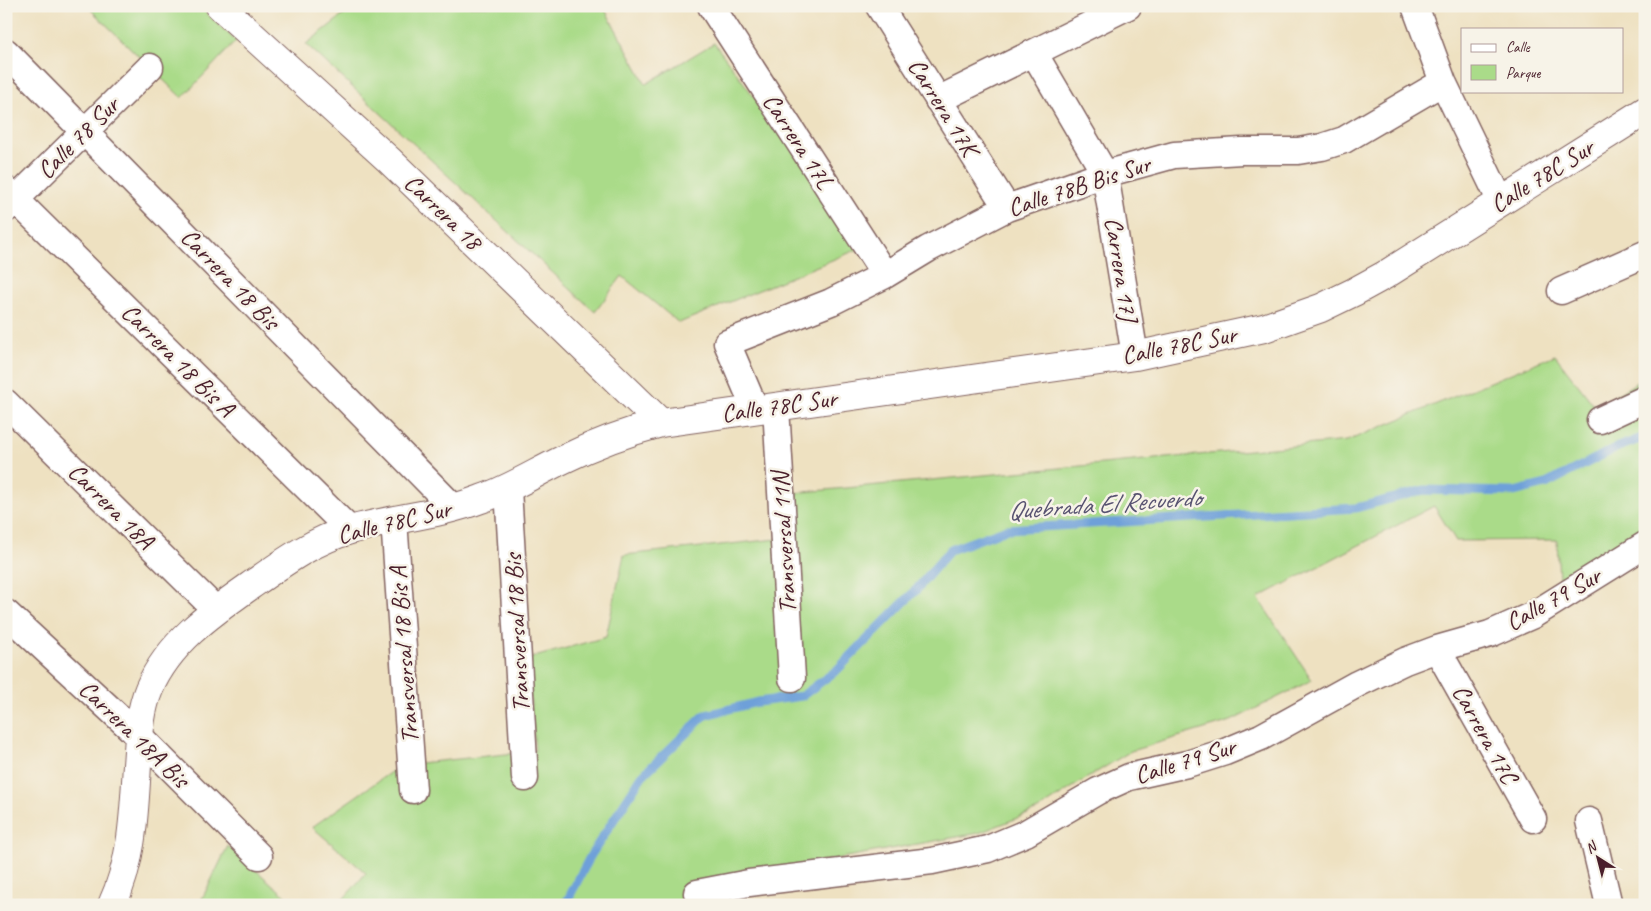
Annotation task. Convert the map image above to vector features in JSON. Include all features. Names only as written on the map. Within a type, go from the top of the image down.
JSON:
[{"type":"street","name":"Carrera 18","points":[[220,6],[388,160],[661,423]]},
{"type":"street","name":"Carrera 17L","points":[[711,6],[885,275]]},
{"type":"street","name":"Carrera 17K","points":[[879,6],[1007,208]]},
{"type":"street","points":[[938,100],[1128,6]]},
{"type":"street","points":[[1415,6],[1443,82],[1501,202]]},
{"type":"street","name":"Carrera 18 Bis","points":[[6,52],[454,507]]},
{"type":"street","name":"Carrera 17J","points":[[1034,53],[1105,174],[1135,356]]},
{"type":"street","name":"Calle 78 Sur","points":[[9,200],[85,132],[150,67]]},
{"type":"street","name":"Calle 78B Bis Sur","points":[[727,343],[831,302],[885,275],[928,249],[1007,208],[1105,174],[1174,155],[1242,151],[1298,151],[1322,148],[1344,140],[1443,82]]},
{"type":"street","name":"Calle 78C Sur","points":[[112,905],[124,875],[130,849],[134,823],[142,711],[149,689],[159,670],[173,650],[189,633],[216,610],[313,544],[350,530],[480,500],[598,443],[661,423],[1135,356],[1264,328],[1321,308],[1385,275],[1645,110]]},
{"type":"street","name":"Carrera 18 Bis A","points":[[9,200],[350,530]]},
{"type":"street","points":[[1561,291],[1645,254]]},
{"type":"street","name":"Transversal 11N","points":[[727,343],[766,408],[792,678]]},
{"type":"street","points":[[1600,420],[1645,399]]},
{"type":"street","name":"Carrera 18A","points":[[6,403],[216,610]]},
{"type":"street","name":"Transversal 18 Bis","points":[[508,488],[525,778]]},
{"type":"street","name":"Transversal 18 Bis A","points":[[394,520],[414,790]]},
{"type":"street","name":"Calle 79 Sur","points":[[697,893],[749,883],[932,862],[988,849],[1026,833],[1098,792],[1129,778],[1187,764],[1225,752],[1261,737],[1357,684],[1405,661],[1437,649],[1490,634],[1532,615],[1645,545]]},
{"type":"street","name":"Carrera 18A Bis","points":[[6,614],[139,736],[259,856]]},
{"type":"street","name":"Carrera 17C","points":[[1437,649],[1533,819]]},
{"type":"street","points":[[1589,821],[1609,905]]},
{"type":"green space","points":[[94,6],[199,6],[236,41],[182,98],[91,10]]},
{"type":"green space","points":[[355,6],[603,6],[646,84],[714,43],[866,246],[679,323],[622,276],[595,312],[306,44]]},
{"type":"green space","points":[[1555,355],[1596,408],[1645,377],[1645,527],[1559,580],[1557,540],[1456,541],[1434,506],[1258,598],[1312,680],[1231,721],[1131,751],[1038,810],[979,833],[697,884],[698,905],[338,905],[366,873],[312,827],[401,765],[535,751],[527,659],[606,637],[624,555],[797,537],[793,493],[1347,441]]},
{"type":"green space","points":[[228,846],[296,905],[199,905]]},
{"type":"waterway","name":"Quebrada El Recuerdo","points":[[565,905],[591,855],[642,776],[705,715],[758,702],[802,696],[837,670],[916,590],[950,550],[1007,529],[1356,508],[1424,490],[1514,492],[1546,484],[1618,447],[1645,437]]}]
